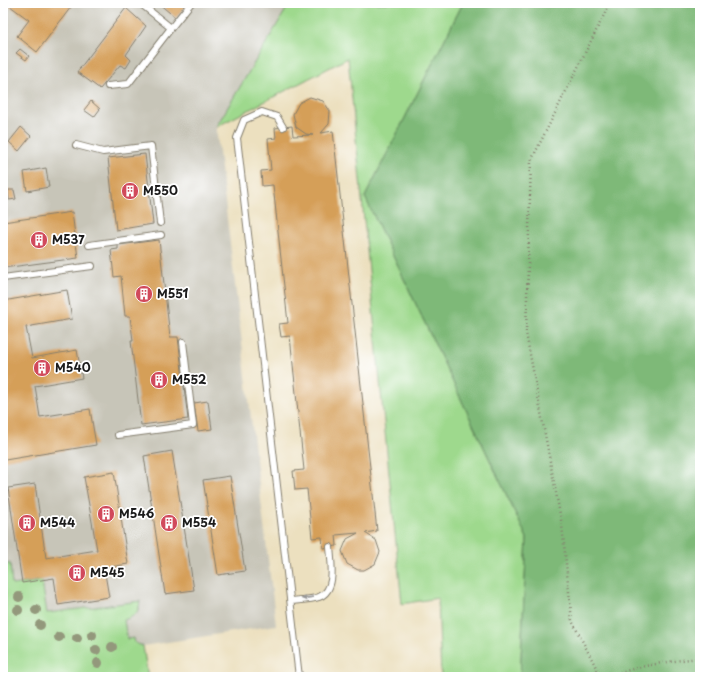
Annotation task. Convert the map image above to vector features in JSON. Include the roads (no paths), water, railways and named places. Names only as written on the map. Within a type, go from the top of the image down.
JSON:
[{"type":"lane","points":[[140,3],[171,28]]},
{"type":"lane","points":[[108,86],[128,84],[191,3]]},
{"type":"lane","points":[[283,127],[277,117],[262,112],[244,120],[237,138],[300,677]]},
{"type":"lane","points":[[76,145],[103,152],[151,146],[160,223]]},
{"type":"lane","points":[[89,245],[161,235]]},
{"type":"lane","points":[[3,278],[92,266]]},
{"type":"lane","points":[[118,435],[193,425],[183,342]]},
{"type":"lane","points":[[291,601],[320,596],[330,587],[332,568],[330,547]]},
{"type":"place","name":"M550","points":[[130,191]]},
{"type":"place","name":"M537","points":[[39,240]]},
{"type":"place","name":"M551","points":[[144,294]]},
{"type":"place","name":"M540","points":[[42,368]]},
{"type":"place","name":"M552","points":[[159,380]]},
{"type":"place","name":"M546","points":[[106,514]]},
{"type":"place","name":"M544","points":[[27,523]]},
{"type":"place","name":"M554","points":[[169,523]]},
{"type":"place","name":"M545","points":[[77,573]]}]
